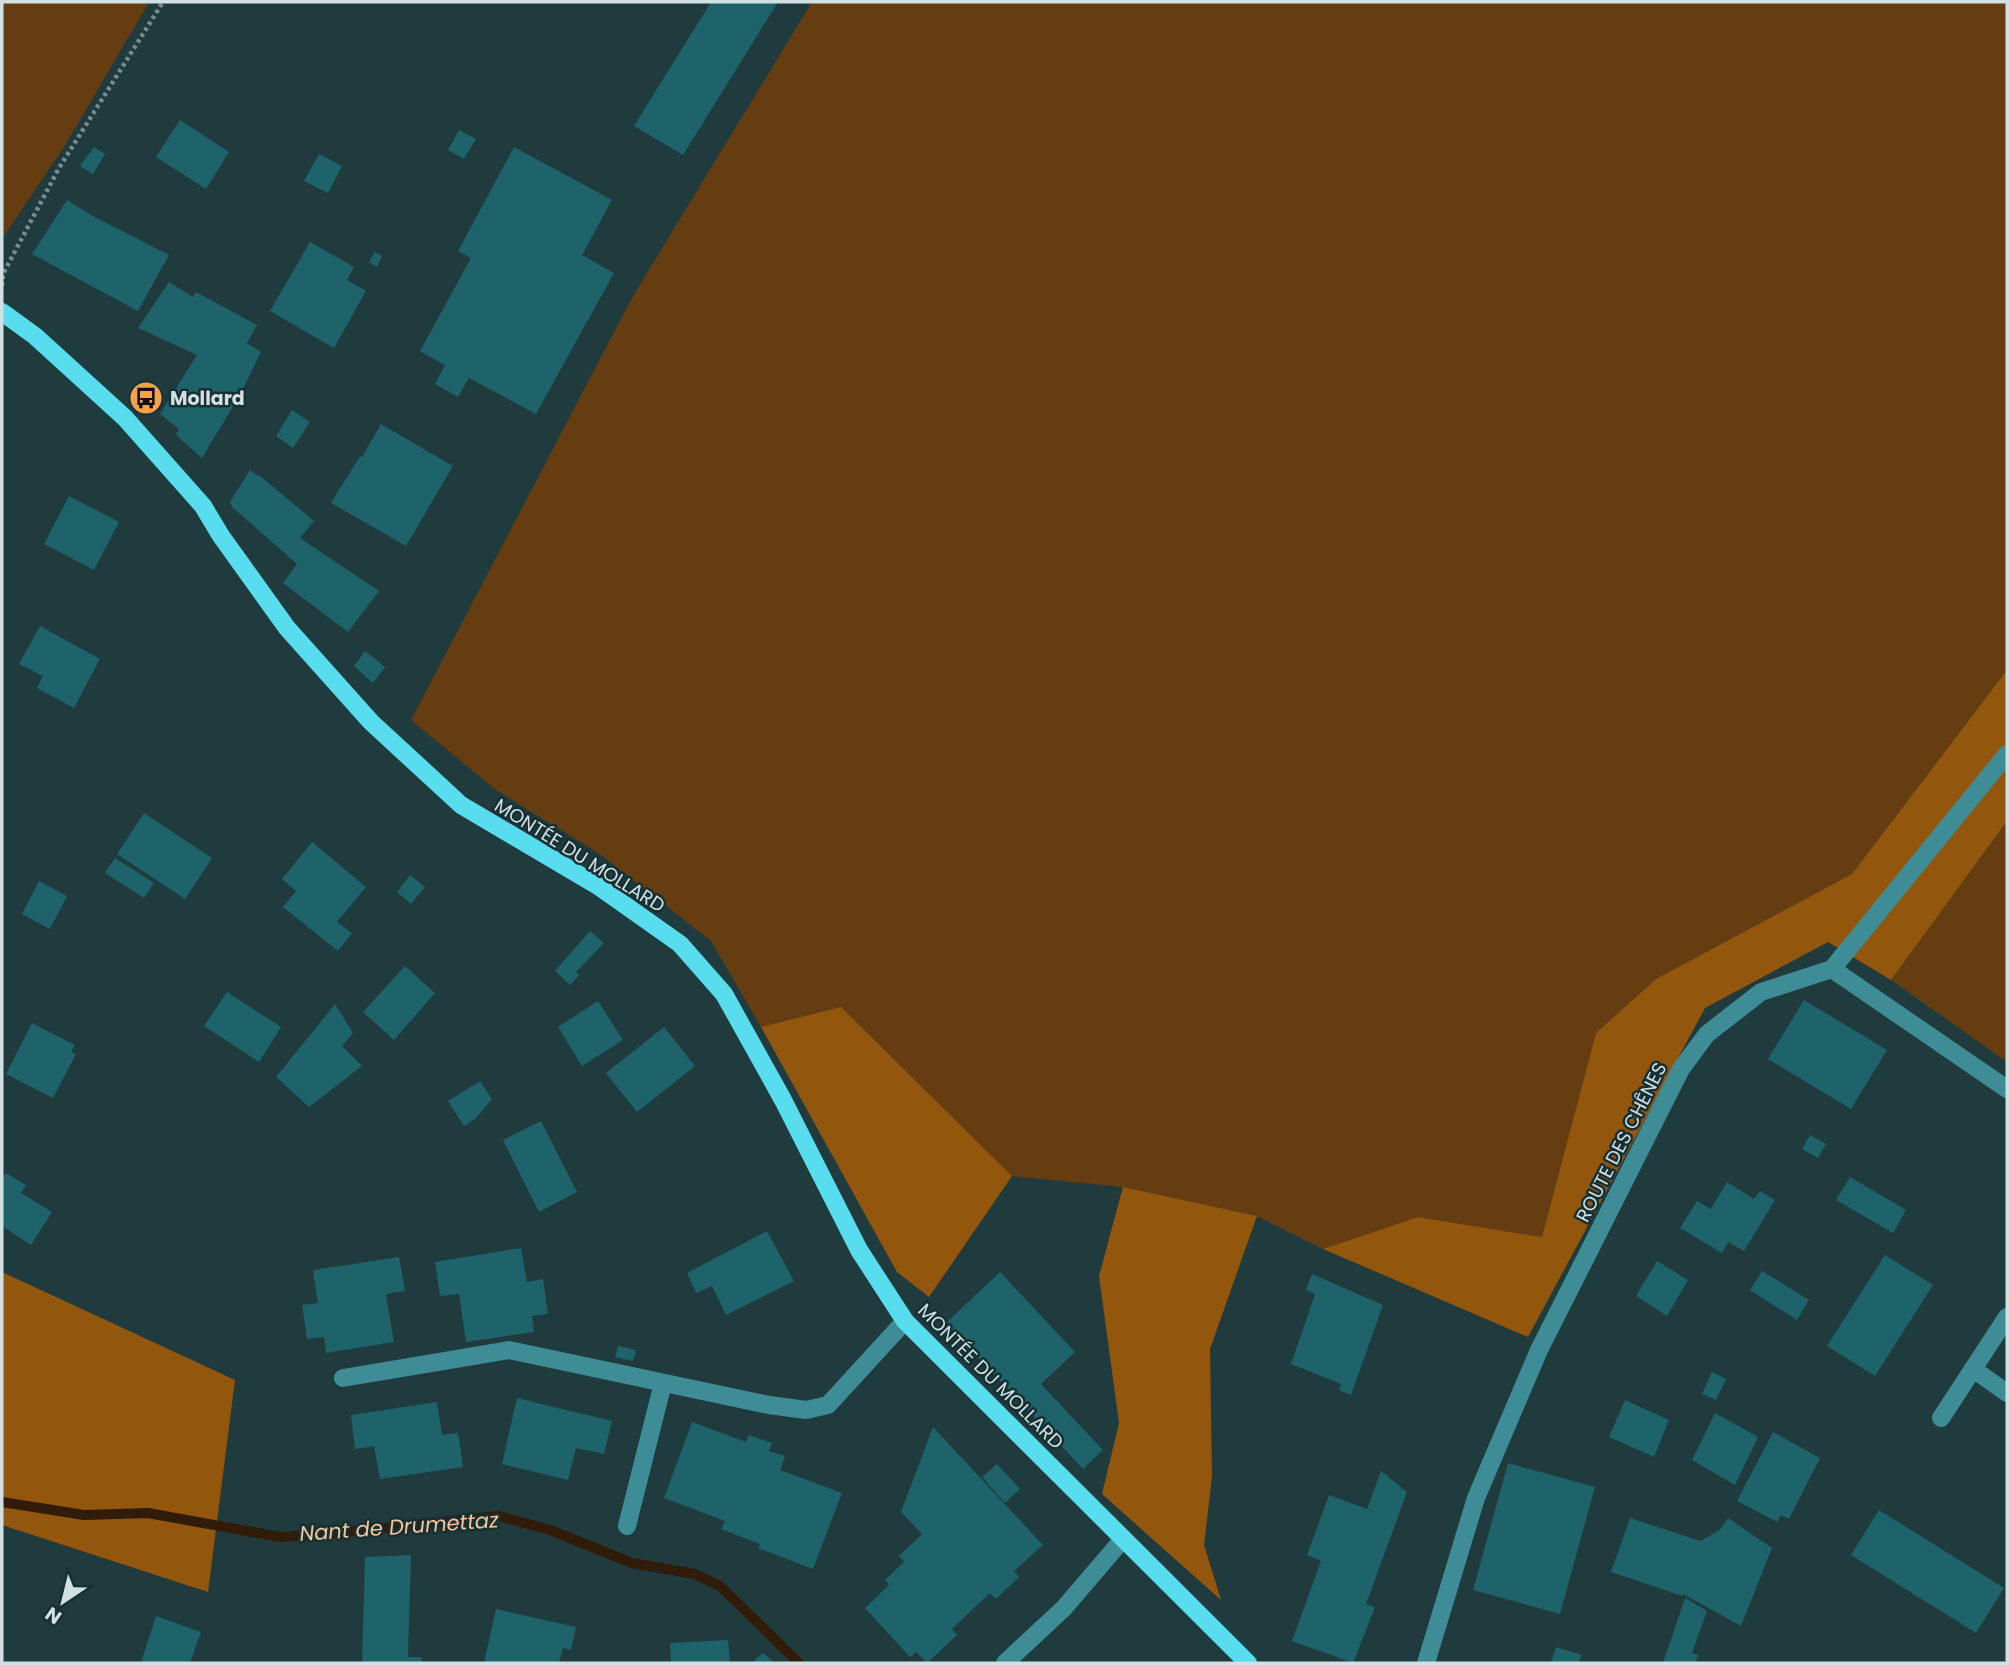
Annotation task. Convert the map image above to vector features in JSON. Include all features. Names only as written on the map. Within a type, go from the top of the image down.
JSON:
[{"type":"main road","name":"MONTÉE DU MOLLARD","points":[[2,312],[35,336],[125,418],[203,506],[286,628],[371,722],[461,805],[598,886],[680,944],[724,994],[783,1100],[859,1250],[905,1321],[1248,1663]]},
{"type":"street","points":[[2007,754],[1832,968],[2007,1089]]},
{"type":"street","name":"ROUTE DES CHÊNES","points":[[1426,1663],[1476,1498],[1539,1350],[1681,1069],[1707,1034],[1761,992],[1832,968]]},
{"type":"street","points":[[1941,1418],[2007,1317]]},
{"type":"street","points":[[343,1378],[509,1350],[769,1405],[806,1410],[828,1405],[905,1321]]},
{"type":"street","points":[[1973,1369],[2007,1393]]},
{"type":"street","points":[[627,1525],[663,1383]]},
{"type":"street","points":[[1005,1663],[1064,1608],[1124,1539]]},
{"type":"path","points":[[2,292],[3,274],[59,168],[163,2]]},
{"type":"shaded area","points":[[2,2],[149,2],[64,147],[2,239]]},
{"type":"shaded area","points":[[812,2],[2007,2],[2007,670],[1852,874],[1656,979],[1596,1033],[1542,1237],[1418,1217],[1323,1249],[1257,1216],[1123,1187],[1012,1176],[841,1007],[761,1027],[711,941],[600,854],[496,790],[411,720],[633,296]]},
{"type":"shaded area","points":[[2007,670],[2007,821],[1891,980],[1828,942],[1705,1008],[1528,1337],[1323,1249],[1418,1217],[1542,1237],[1596,1033],[1656,979],[1852,874]]},
{"type":"shaded area","points":[[2007,821],[2007,1062],[1891,980]]},
{"type":"shaded area","points":[[841,1007],[1012,1176],[929,1297],[897,1272],[761,1027]]},
{"type":"shaded area","points":[[1123,1187],[1257,1216],[1210,1349],[1212,1477],[1204,1545],[1221,1600],[1102,1494],[1119,1423],[1099,1276]]},
{"type":"shaded area","points":[[2,1272],[235,1380],[208,1592],[2,1525]]},
{"type":"building","points":[[711,2],[778,2],[683,155],[634,126]]},
{"type":"building","points":[[180,120],[229,152],[206,189],[156,157]]},
{"type":"building","points":[[459,130],[476,139],[464,159],[448,150]]},
{"type":"building","points":[[94,147],[105,154],[93,174],[80,166]]},
{"type":"building","points":[[514,147],[612,200],[582,255],[614,273],[536,414],[469,378],[458,397],[435,384],[445,365],[420,351],[471,258],[458,251]]},
{"type":"building","points":[[319,154],[342,166],[328,193],[304,181]]},
{"type":"building","points":[[67,200],[169,255],[138,311],[32,254]]},
{"type":"building","points":[[310,242],[354,267],[347,280],[366,291],[334,348],[270,311]]},
{"type":"building","points":[[375,252],[382,256],[377,267],[369,262]]},
{"type":"building","points":[[169,282],[193,297],[196,292],[257,325],[247,343],[261,352],[241,393],[202,458],[176,435],[179,429],[160,414],[197,355],[138,328]]},
{"type":"building","points":[[292,410],[310,422],[293,448],[276,436]]},
{"type":"building","points":[[381,424],[453,466],[406,546],[331,503]]},
{"type":"building","points":[[250,470],[314,521],[300,538],[379,591],[348,632],[283,583],[297,564],[232,507],[230,502]]},
{"type":"building","points":[[69,496],[119,522],[94,570],[44,544]]},
{"type":"building","points":[[40,626],[100,659],[74,708],[37,688],[43,676],[19,664]]},
{"type":"building","points":[[365,651],[385,667],[373,683],[354,666]]},
{"type":"building","points":[[144,813],[212,858],[185,899],[117,854]]},
{"type":"building","points":[[312,842],[366,887],[337,922],[352,933],[338,951],[283,907],[296,891],[282,879]]},
{"type":"building","points":[[115,858],[154,883],[144,898],[105,873]]},
{"type":"building","points":[[410,875],[425,887],[411,904],[397,892]]},
{"type":"building","points":[[39,881],[67,896],[50,929],[22,914]]},
{"type":"building","points":[[590,931],[604,943],[576,972],[579,975],[570,985],[555,971]]},
{"type":"building","points":[[405,966],[435,993],[394,1040],[363,1012]]},
{"type":"building","points":[[227,992],[281,1027],[259,1062],[204,1026]]},
{"type":"building","points":[[1804,1000],[1887,1050],[1851,1109],[1768,1059]]},
{"type":"building","points":[[598,1001],[623,1040],[582,1066],[558,1027]]},
{"type":"building","points":[[335,1004],[353,1033],[342,1046],[362,1066],[309,1107],[276,1077]]},
{"type":"building","points":[[32,1023],[75,1045],[71,1052],[76,1054],[53,1098],[6,1074]]},
{"type":"building","points":[[664,1027],[695,1066],[637,1112],[606,1073]]},
{"type":"building","points":[[480,1081],[492,1099],[476,1118],[464,1126],[448,1101]]},
{"type":"building","points":[[541,1121],[577,1192],[539,1212],[503,1140]]},
{"type":"building","points":[[1810,1135],[1826,1144],[1818,1158],[1802,1149]]},
{"type":"building","points":[[6,1173],[26,1185],[21,1193],[52,1212],[31,1245],[2,1226],[2,1178]]},
{"type":"building","points":[[1850,1177],[1906,1210],[1893,1233],[1836,1200]]},
{"type":"building","points":[[1727,1182],[1754,1199],[1760,1191],[1775,1200],[1744,1251],[1728,1242],[1722,1253],[1680,1228],[1697,1201],[1711,1209]]},
{"type":"building","points":[[767,1231],[794,1281],[726,1315],[712,1286],[696,1293],[687,1273]]},
{"type":"building","points":[[521,1248],[527,1282],[543,1279],[548,1314],[532,1316],[534,1332],[466,1342],[459,1294],[440,1296],[435,1262]]},
{"type":"building","points":[[1885,1255],[1933,1285],[1875,1376],[1827,1346]]},
{"type":"building","points":[[399,1257],[405,1291],[386,1294],[394,1342],[326,1353],[324,1337],[307,1339],[302,1305],[318,1303],[313,1270]]},
{"type":"building","points":[[1657,1261],[1688,1280],[1667,1316],[1636,1296]]},
{"type":"building","points":[[1762,1271],[1809,1300],[1797,1320],[1750,1290]]},
{"type":"building","points":[[1000,1272],[1075,1352],[1041,1384],[1103,1450],[1083,1469],[946,1323]]},
{"type":"building","points":[[1312,1274],[1383,1305],[1351,1395],[1339,1390],[1341,1384],[1291,1364],[1315,1294],[1306,1290]]},
{"type":"building","points":[[618,1346],[636,1350],[633,1361],[615,1357]]},
{"type":"building","points":[[1712,1372],[1726,1379],[1716,1400],[1702,1394]]},
{"type":"building","points":[[517,1398],[612,1421],[604,1454],[576,1448],[568,1480],[502,1464]]},
{"type":"building","points":[[1625,1400],[1669,1420],[1654,1457],[1609,1437]]},
{"type":"building","points":[[437,1402],[442,1435],[458,1433],[463,1467],[380,1479],[374,1446],[355,1449],[351,1415]]},
{"type":"building","points":[[1715,1413],[1758,1437],[1735,1485],[1692,1460]]},
{"type":"building","points":[[692,1422],[746,1442],[749,1435],[772,1443],[769,1451],[785,1456],[780,1470],[842,1493],[813,1569],[758,1548],[760,1544],[721,1529],[725,1521],[664,1498]]},
{"type":"building","points":[[933,1427],[1043,1545],[1014,1571],[1019,1577],[996,1599],[990,1593],[952,1629],[957,1635],[927,1663],[916,1652],[910,1657],[865,1608],[889,1585],[885,1580],[904,1562],[899,1556],[922,1534],[901,1512]]},
{"type":"building","points":[[1773,1432],[1820,1458],[1789,1519],[1781,1515],[1777,1522],[1737,1501]]},
{"type":"building","points":[[1508,1463],[1595,1487],[1560,1614],[1473,1590]]},
{"type":"building","points":[[997,1464],[1020,1489],[1005,1503],[982,1477]]},
{"type":"building","points":[[1381,1471],[1407,1492],[1366,1604],[1375,1607],[1353,1663],[1292,1641],[1321,1561],[1307,1555],[1329,1495],[1367,1509]]},
{"type":"building","points":[[1879,1510],[2004,1588],[1976,1633],[1851,1555]]},
{"type":"building","points":[[1630,1518],[1700,1541],[1720,1530],[1728,1518],[1772,1548],[1741,1626],[1683,1594],[1682,1596],[1611,1572]]},
{"type":"building","points":[[411,1555],[408,1657],[422,1657],[421,1663],[362,1663],[365,1557]]},
{"type":"building","points":[[1685,1598],[1707,1611],[1692,1653],[1698,1655],[1695,1663],[1663,1663]]},
{"type":"building","points":[[496,1609],[576,1627],[571,1650],[563,1648],[559,1663],[484,1663]]},
{"type":"building","points":[[156,1616],[201,1632],[190,1663],[141,1663]]},
{"type":"building","points":[[728,1640],[730,1663],[671,1663],[670,1643]]},
{"type":"building","points":[[1556,1647],[1582,1655],[1578,1663],[1551,1663]]},
{"type":"building","points":[[763,1653],[775,1663],[751,1663]]},
{"type":"waterway","name":"Nant de Drumettaz","points":[[2,1502],[84,1515],[148,1513],[280,1537],[499,1516],[550,1530],[632,1563],[695,1574],[720,1586],[799,1663]]},
{"type":"place","name":"Mollard","points":[[146,398]]}]
